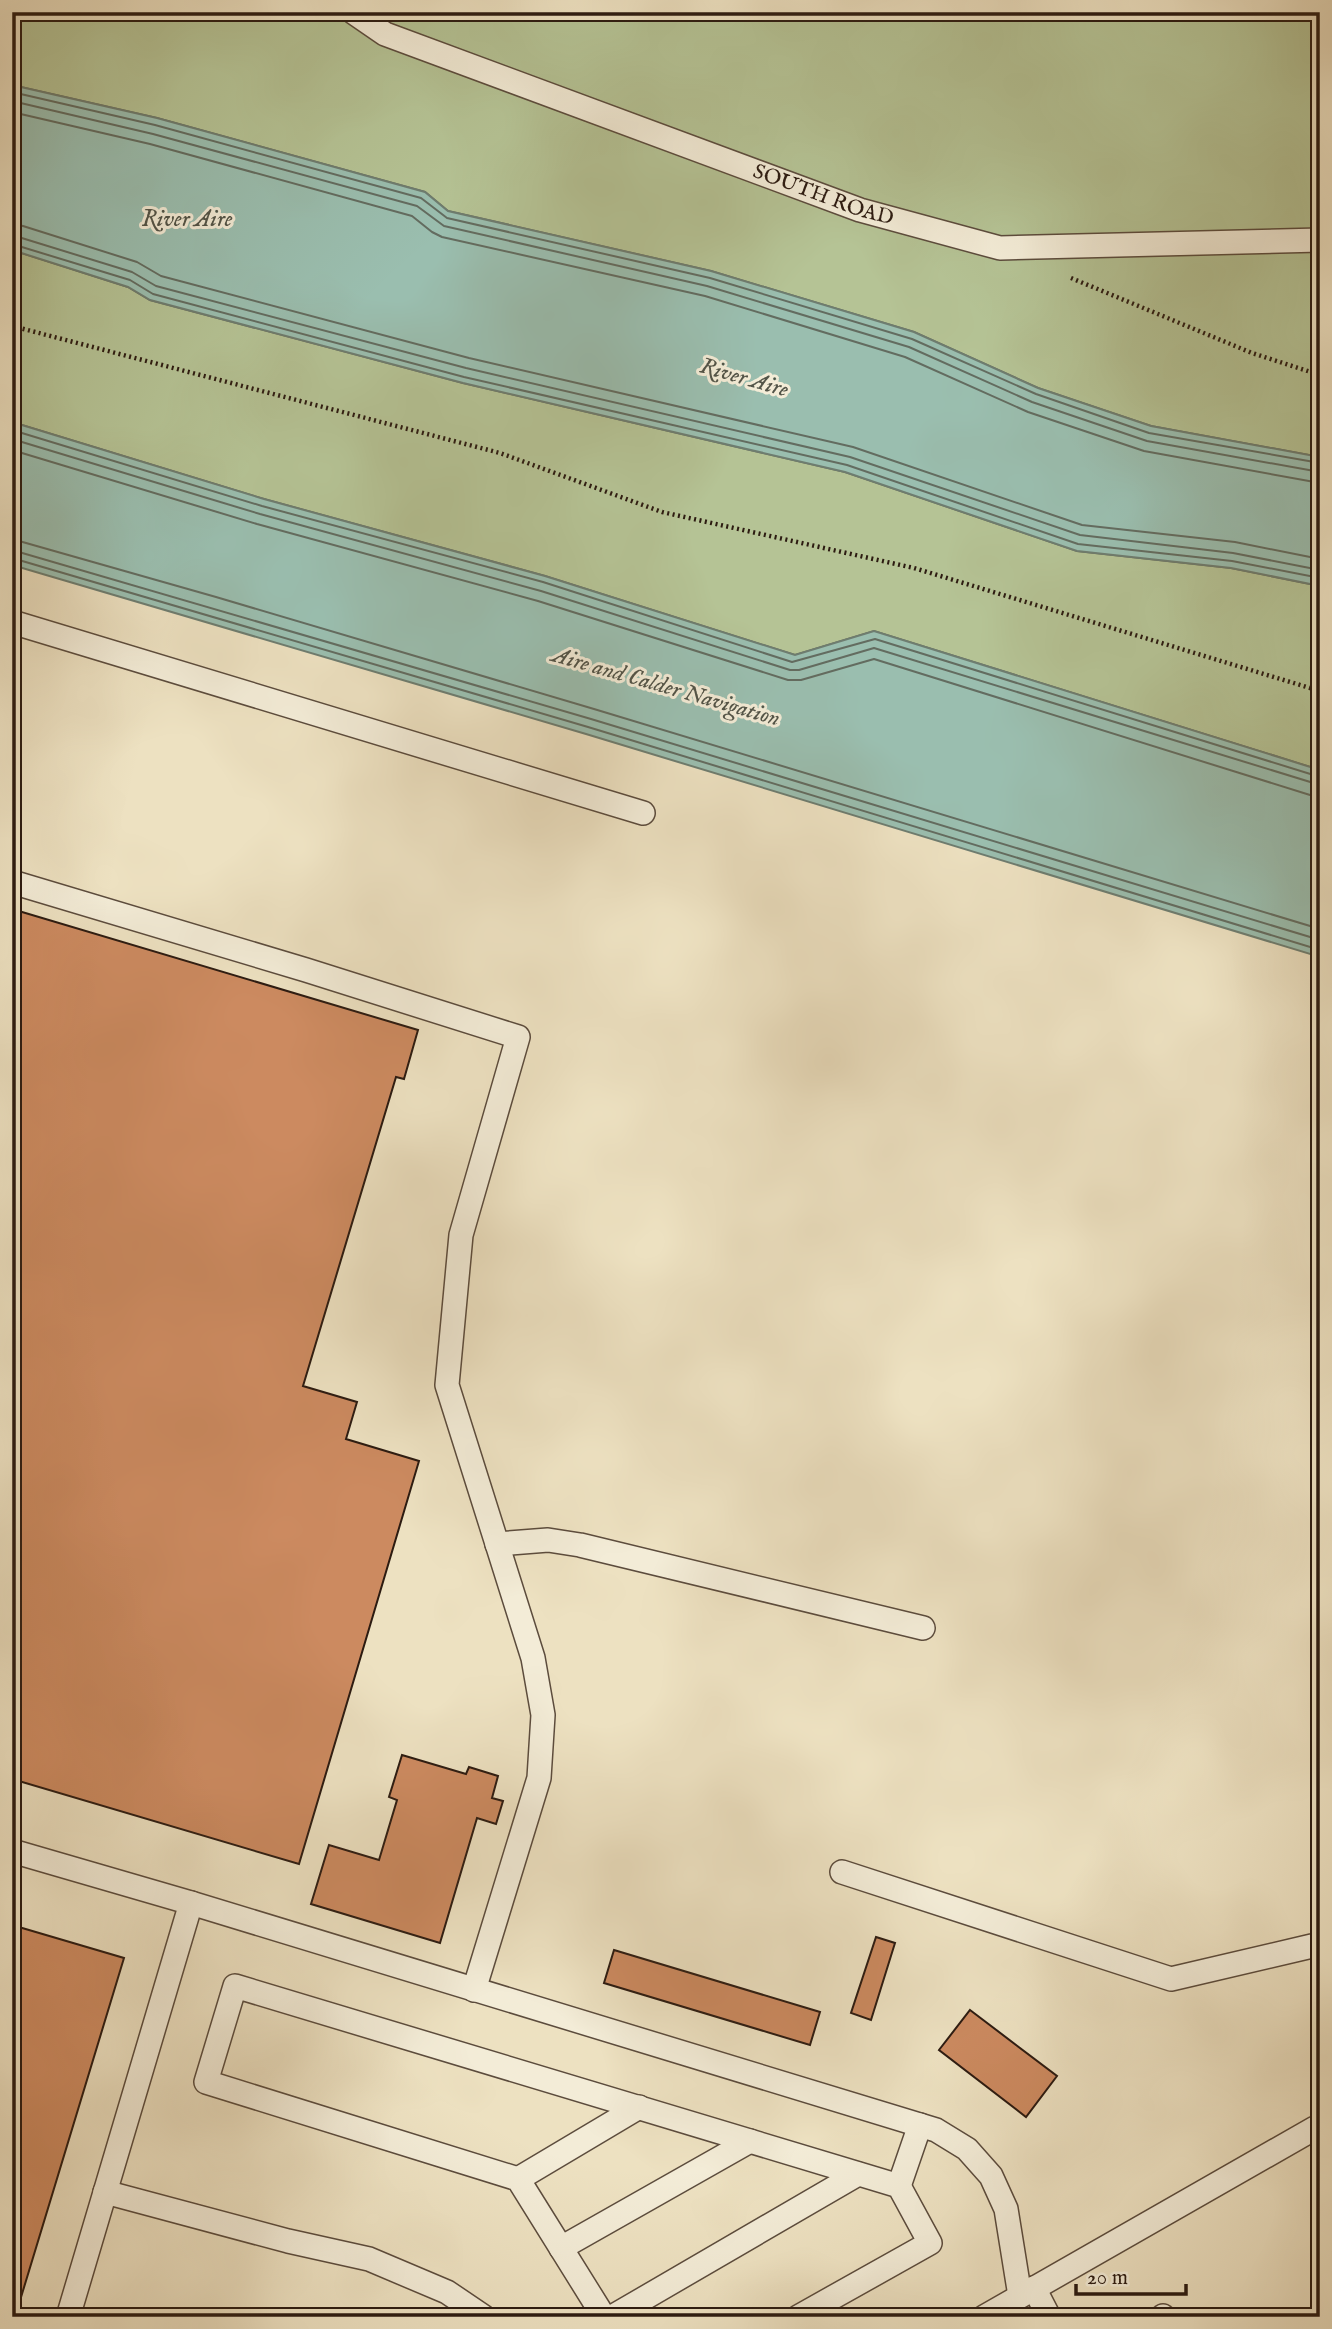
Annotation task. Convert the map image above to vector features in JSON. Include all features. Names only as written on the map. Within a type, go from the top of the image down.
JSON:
[{"type":"lane","name":"SOUTH ROAD","points":[[353,12],[385,34],[860,210],[1000,248],[1320,240]]},
{"type":"lane","points":[[12,622],[643,813]]},
{"type":"lane","points":[[12,882],[518,1037],[461,1235],[447,1385],[533,1658],[543,1715],[539,1778],[474,1990]]},
{"type":"lane","points":[[497,1544],[548,1540],[580,1545],[923,1628]]},
{"type":"lane","points":[[12,1851],[936,2130],[967,2149],[991,2176],[1006,2209],[1027,2292],[1049,2317]]},
{"type":"lane","points":[[842,1872],[1171,1979],[1312,1946],[1320,1950]]},
{"type":"lane","points":[[68,2317],[191,1903]]},
{"type":"lane","points":[[604,2317],[518,2179],[206,2082],[235,1986],[899,2186],[930,2243],[798,2317]]},
{"type":"lane","points":[[518,2179],[639,2107]]},
{"type":"lane","points":[[899,2186],[920,2125]]},
{"type":"lane","points":[[984,2317],[1318,2129]]},
{"type":"lane","points":[[561,2248],[750,2141]]},
{"type":"lane","points":[[612,2317],[859,2174]]},
{"type":"lane","points":[[105,2192],[288,2241],[369,2259],[447,2292],[484,2317]]},
{"type":"path","points":[[1063,274],[1252,353],[1320,375]]},
{"type":"path","points":[[12,326],[500,453],[663,512],[914,568],[1320,691]]},
{"type":"shaded area","points":[[12,12],[1320,12],[1320,457],[1151,426],[1038,388],[914,332],[711,271],[448,211],[425,192],[157,118],[12,85]]},
{"type":"shaded area","points":[[12,250],[128,287],[150,300],[463,383],[845,472],[1077,551],[1231,568],[1320,586],[1320,770],[874,631],[795,655],[545,576],[264,499],[12,422]]},
{"type":"water","name":"River Aire","points":[[12,85],[157,118],[425,192],[448,211],[711,271],[914,332],[1038,388],[1151,426],[1320,457],[1320,586],[1231,568],[1077,551],[845,472],[463,383],[150,300],[128,287],[12,250]]},
{"type":"water","name":"Aire and Calder Navigation","points":[[12,422],[264,499],[545,576],[795,655],[874,631],[1320,770],[1320,957],[586,734],[12,565]]},
{"type":"building","points":[[12,909],[418,1030],[404,1079],[396,1077],[303,1386],[357,1402],[346,1439],[419,1461],[299,1864],[12,1779]]},
{"type":"building","points":[[402,1755],[466,1774],[469,1767],[498,1776],[492,1798],[503,1801],[496,1824],[477,1818],[440,1943],[311,1904],[329,1845],[379,1860],[397,1800],[389,1797]]},
{"type":"building","points":[[12,1925],[124,1958],[15,2317],[12,2317]]},
{"type":"building","points":[[876,1937],[895,1943],[871,2020],[851,2013]]},
{"type":"building","points":[[614,1950],[820,2012],[810,2045],[604,1983]]},
{"type":"building","points":[[970,2010],[1057,2076],[1026,2117],[939,2050]]}]
